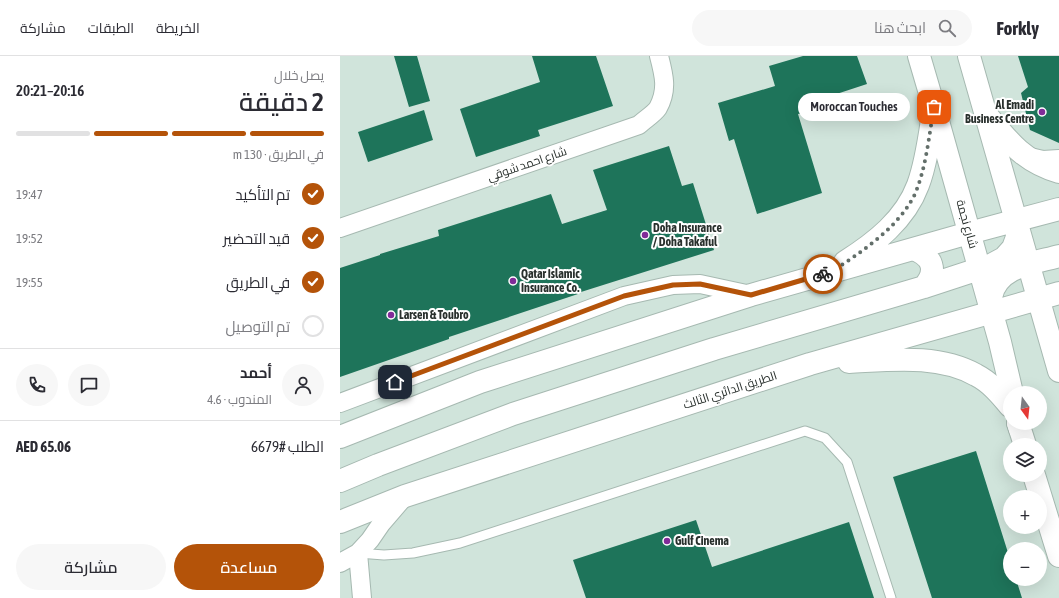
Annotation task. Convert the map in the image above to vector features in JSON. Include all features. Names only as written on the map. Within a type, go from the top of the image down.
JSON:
[{"type":"main road","name":"شارع نجمة","points":[[919,56],[980,269],[1010,386]]},
{"type":"main road","points":[[968,56],[1059,371]]},
{"type":"main road","points":[[831,271],[865,249],[881,236],[910,203],[922,174],[934,107]]},
{"type":"main road","points":[[986,114],[1016,149],[1024,156],[1042,166],[1059,172]]},
{"type":"main road","points":[[340,437],[480,382],[751,295],[831,271],[1059,209]]},
{"type":"main road","points":[[340,481],[378,465],[521,412],[714,349],[980,269],[998,262],[1009,254],[1015,242],[1017,230],[1016,220]]},
{"type":"main road","points":[[913,249],[928,257],[931,264],[932,273],[929,281],[924,287]]},
{"type":"main road","points":[[992,313],[991,298],[995,286],[1000,278],[1010,271],[1028,264],[1059,256]]},
{"type":"main road","name":"الطريق الدائري الثالث","points":[[340,522],[405,496],[810,364],[1059,293]]},
{"type":"main road","points":[[810,364],[895,360],[927,360],[940,362],[977,375],[995,389],[1003,398]]},
{"type":"main road","points":[[1036,482],[1059,556]]},
{"type":"street","name":"شارع احمد شوقي","points":[[340,228],[639,125],[657,109],[664,92],[664,77],[659,56]]},
{"type":"street","points":[[1024,156],[1043,160],[1059,158]]},
{"type":"street","points":[[340,403],[624,296],[673,285],[700,284],[751,295]]},
{"type":"street","points":[[340,563],[358,553],[405,496]]},
{"type":"street","points":[[358,553],[362,598]]},
{"type":"lane","points":[[358,553],[384,555],[413,553],[460,543],[805,431],[825,438],[847,462],[891,598]]},
{"type":"building","points":[[394,56],[417,56],[430,101],[409,107]]},
{"type":"building","points":[[532,56],[596,56],[613,106],[538,130],[540,136],[476,157],[460,109],[540,82]]},
{"type":"building","points":[[803,56],[857,56],[867,84],[806,104],[808,112],[798,114],[822,193],[757,214],[734,139],[729,141],[718,103],[775,86],[769,66]]},
{"type":"building","name":"Al Emadi Business Centre","points":[[1018,56],[1059,56],[1059,143],[1030,130],[1021,93],[1028,87]]},
{"type":"building","points":[[424,110],[433,140],[368,162],[358,132]]},
{"type":"building","points":[[669,146],[682,186],[693,183],[714,250],[581,292],[449,337],[449,339],[340,377],[340,268],[439,236],[438,230],[551,194],[562,224],[607,210],[593,170]]},
{"type":"building","points":[[976,451],[1005,542],[1003,542],[1003,586],[1018,586],[1022,598],[932,598],[893,477]]},
{"type":"building","name":"Gulf Cinema","points":[[696,520],[712,567],[849,522],[874,598],[586,598],[573,560]]},
{"type":"way so far","points":[[823,274],[831,271],[853,257],[886,232],[910,203],[922,174],[934,107]]},
{"type":"place","name":"Moroccan Touches","points":[[934,107]]},
{"type":"place","name":"Al Emadi Business Centre","points":[[1042,112]]},
{"type":"place","name":"Doha Insurance / Doha Takaful","points":[[645,235]]},
{"type":"place","name":"Qatar Islamic Insurance Co.","points":[[513,281]]},
{"type":"place","name":"Larsen & Toubro","points":[[391,315]]},
{"type":"place","name":"Gulf Cinema","points":[[667,541]]},
{"type":"route","points":[[395,382],[624,296],[673,285],[700,284],[751,295],[823,274]]}]
